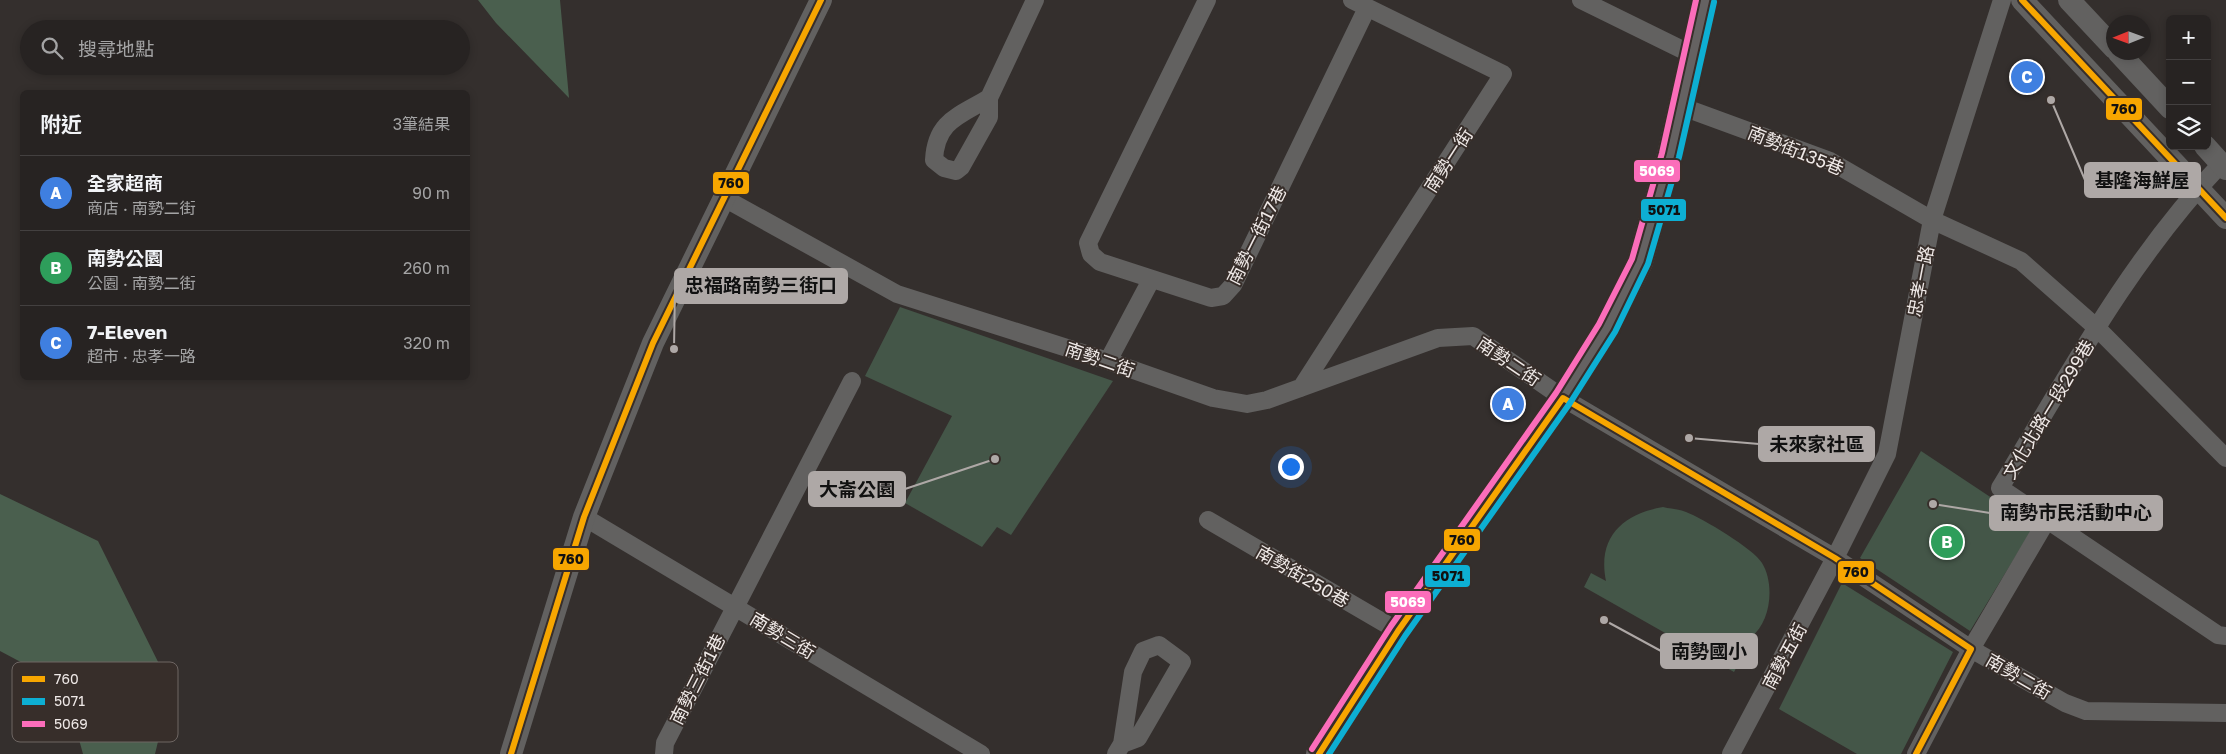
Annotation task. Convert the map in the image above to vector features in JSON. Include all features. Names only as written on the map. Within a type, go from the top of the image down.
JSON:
[{"type":"main road","points":[[1319,754],[1398,631],[1563,398],[1607,328],[1640,262],[1670,155],[1705,0]]},
{"type":"street","points":[[511,754],[584,517],[653,343],[821,0]]},
{"type":"street","points":[[988,98],[1035,0]]},
{"type":"street","name":"南勢一街17巷","points":[[1207,0],[1088,243],[1091,254],[1100,262],[1211,298],[1224,296],[1233,285],[1360,4]]},
{"type":"street","points":[[1582,0],[1693,55]]},
{"type":"street","name":"忠孝一路","points":[[1836,558],[1886,454],[1932,220],[2002,0]]},
{"type":"street","points":[[2022,0],[2226,218]]},
{"type":"street","points":[[2069,0],[2106,39]]},
{"type":"street","name":"南勢一街","points":[[1302,388],[1503,74],[1360,4]]},
{"type":"street","points":[[2125,60],[2167,105]]},
{"type":"street","name":"南勢街135巷","points":[[1680,106],[1830,160],[1932,220]]},
{"type":"street","points":[[2209,150],[2224,166]]},
{"type":"street","name":"文化北路一段299巷","points":[[2224,166],[2198,188],[2128,278],[2000,488],[2218,635],[2226,636]]},
{"type":"street","name":"南勢二街","points":[[724,198],[897,294],[1108,361],[1190,391],[1232,402],[1247,404],[1267,400],[1438,338],[1473,336],[1563,398],[1836,558],[1972,649],[2065,703],[2086,711],[2226,713]]},
{"type":"street","name":"文化北路一段299巷","points":[[1932,220],[2020,261],[2097,328],[2226,458]]},
{"type":"street","points":[[1108,361],[1151,280]]},
{"type":"street","name":"南勢三街1巷","points":[[664,754],[665,743],[734,605],[852,380]]},
{"type":"street","name":"南勢三街","points":[[584,517],[981,754]]},
{"type":"street","name":"南勢街250巷","points":[[1208,520],[1398,631]]},
{"type":"street","points":[[1916,754],[1972,649],[2047,520]]},
{"type":"street","name":"南勢五街","points":[[1731,754],[1836,558]]},
{"type":"street","points":[[1159,645],[1182,662],[1138,738],[1119,749],[1133,672],[1143,651],[1159,645]]},
{"type":"green space","points":[[478,0],[560,0],[569,98],[496,23]]},
{"type":"green space","points":[[900,307],[1113,381],[1011,535],[997,527],[982,547],[905,503],[952,416],[865,376]]},
{"type":"green space","points":[[1921,451],[2034,526],[1970,631],[1860,558]]},
{"type":"green space","points":[[0,494],[98,541],[158,662],[21,662],[0,651]]},
{"type":"green space","points":[[1663,507],[1686,512],[1727,534],[1757,557],[1766,572],[1770,592],[1767,613],[1763,622],[1758,630],[1748,639],[1727,649],[1742,657],[1734,672],[1584,587],[1591,573],[1606,581],[1605,552],[1616,530],[1636,515]]},
{"type":"green space","points":[[1842,583],[1953,652],[1901,754],[1857,754],[1779,709]]},
{"type":"green space","points":[[80,742],[158,742],[155,754],[83,754]]},
{"type":"transit line","name":"760","points":[[511,754],[584,517],[653,343],[821,0]]},
{"type":"transit line","name":"5069","points":[[1312,749],[1391,626],[1556,393],[1599,324],[1632,259],[1662,153],[1696,0]]},
{"type":"transit line","name":"760","points":[[2022,0],[2226,218]]},
{"type":"transit line","name":"5071","points":[[1329,754],[1405,636],[1570,403],[1615,332],[1648,264],[1679,157],[1714,2]]},
{"type":"transit line","name":"760","points":[[1319,754],[1398,631],[1563,398],[1835,558],[1971,649],[1916,754]]},
{"type":"place","name":"7-Eleven","points":[[2027,77]]},
{"type":"place","name":"基隆海鮮屋","points":[[2051,100]]},
{"type":"place","name":"忠福路南勢三街口","points":[[674,349]]},
{"type":"place","name":"全家超商","points":[[1508,404]]},
{"type":"place","name":"未來家社區","points":[[1689,438]]},
{"type":"place","name":"大崙公園","points":[[995,459]]},
{"type":"place","name":"南勢市民活動中心","points":[[1933,504]]},
{"type":"place","name":"南勢公園","points":[[1947,542]]},
{"type":"place","name":"南勢國小","points":[[1604,620]]}]
